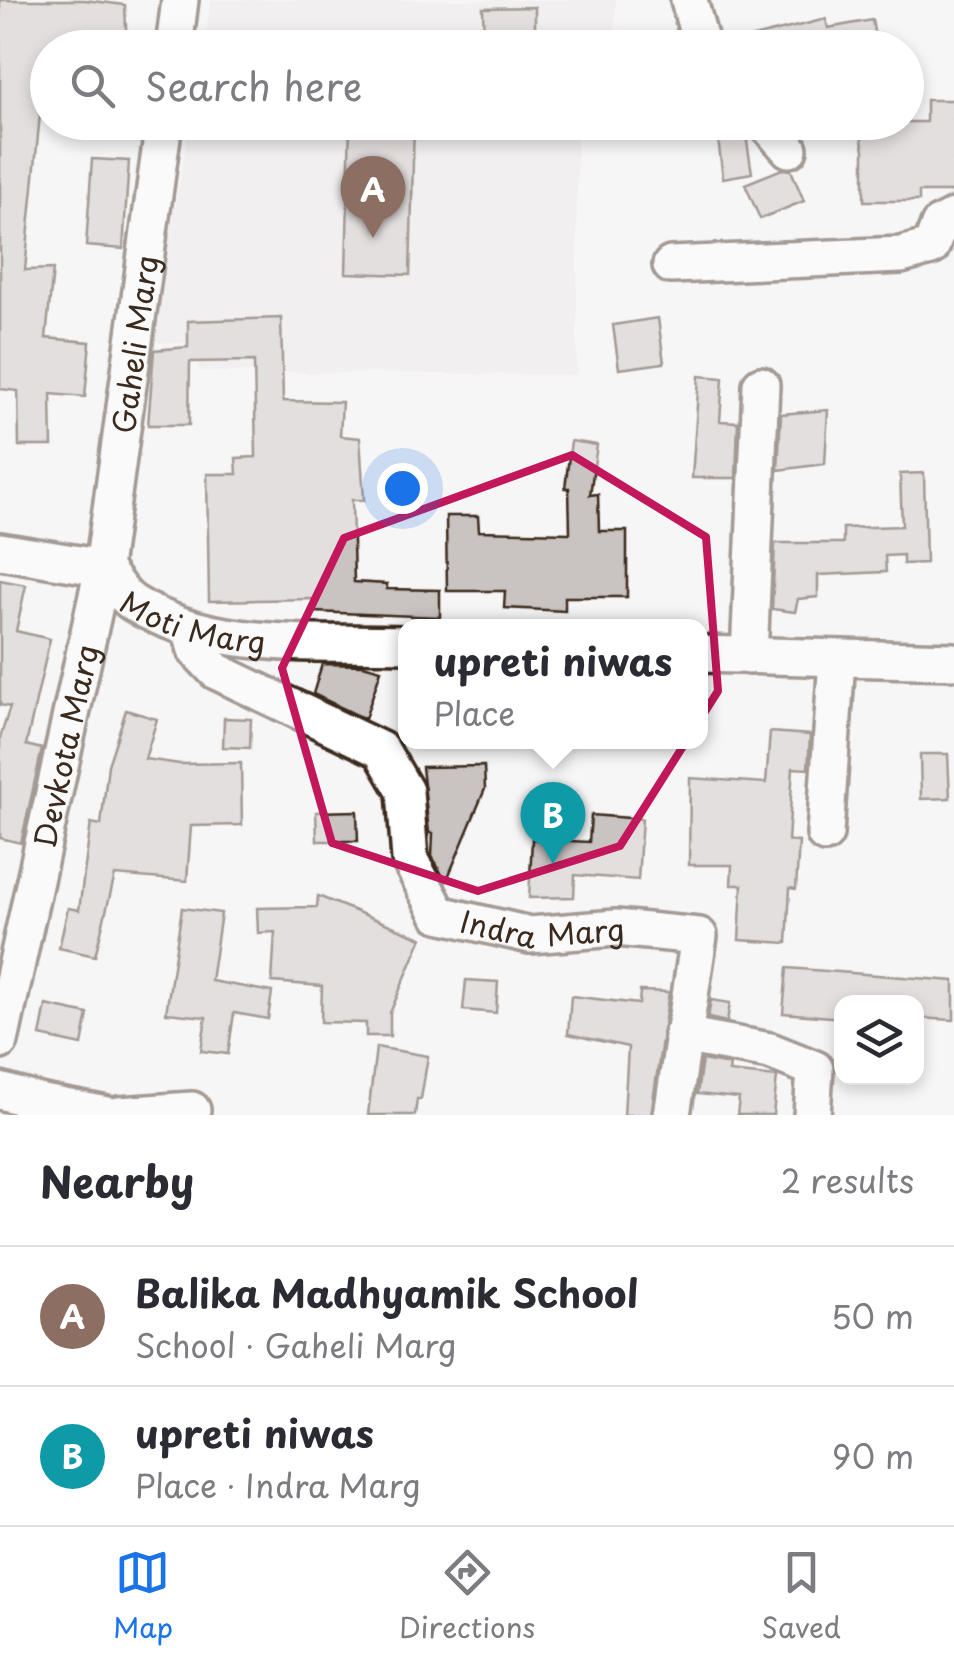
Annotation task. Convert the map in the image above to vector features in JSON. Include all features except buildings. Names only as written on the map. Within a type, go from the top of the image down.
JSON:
[{"type":"street","points":[[176,30],[180,0]]},
{"type":"street","points":[[688,0],[697,30]]},
{"type":"street","name":"Gaheli Marg","points":[[103,568],[162,140]]},
{"type":"street","points":[[780,140],[789,150]]},
{"type":"street","points":[[670,266],[901,255],[931,247],[939,225],[954,216]]},
{"type":"street","points":[[749,656],[762,385]]},
{"type":"street","name":"Moti Marg","points":[[0,551],[103,568],[130,602],[190,628],[236,638],[398,644]]},
{"type":"street","name":"Devkota Marg","points":[[0,1040],[103,568]]},
{"type":"street","name":"Indra Marg","points":[[190,628],[196,650],[216,671],[381,750],[405,792],[410,860],[439,914],[530,935],[616,928],[699,936],[682,1034]]},
{"type":"street","points":[[708,654],[954,661]]},
{"type":"street","points":[[824,834],[837,659]]},
{"type":"street","points":[[672,1115],[682,1034],[770,1051],[814,1068],[812,1115]]},
{"type":"street","points":[[0,1091],[107,1115]]},
{"type":"street","points":[[120,1115],[192,1110]]},
{"type":"highlighted area","points":[[572,455],[706,537],[718,691],[620,846],[478,891],[332,843],[282,668],[344,538]]},
{"type":"shaded area","points":[[211,0],[616,0],[615,30],[206,30]]},
{"type":"shaded area","points":[[187,140],[577,140],[577,375],[199,372],[194,344],[151,342]]},
{"type":"place","name":"Balika Madhyamik School","points":[[373,238]]},
{"type":"place","name":"upreti niwas","points":[[553,864]]}]
